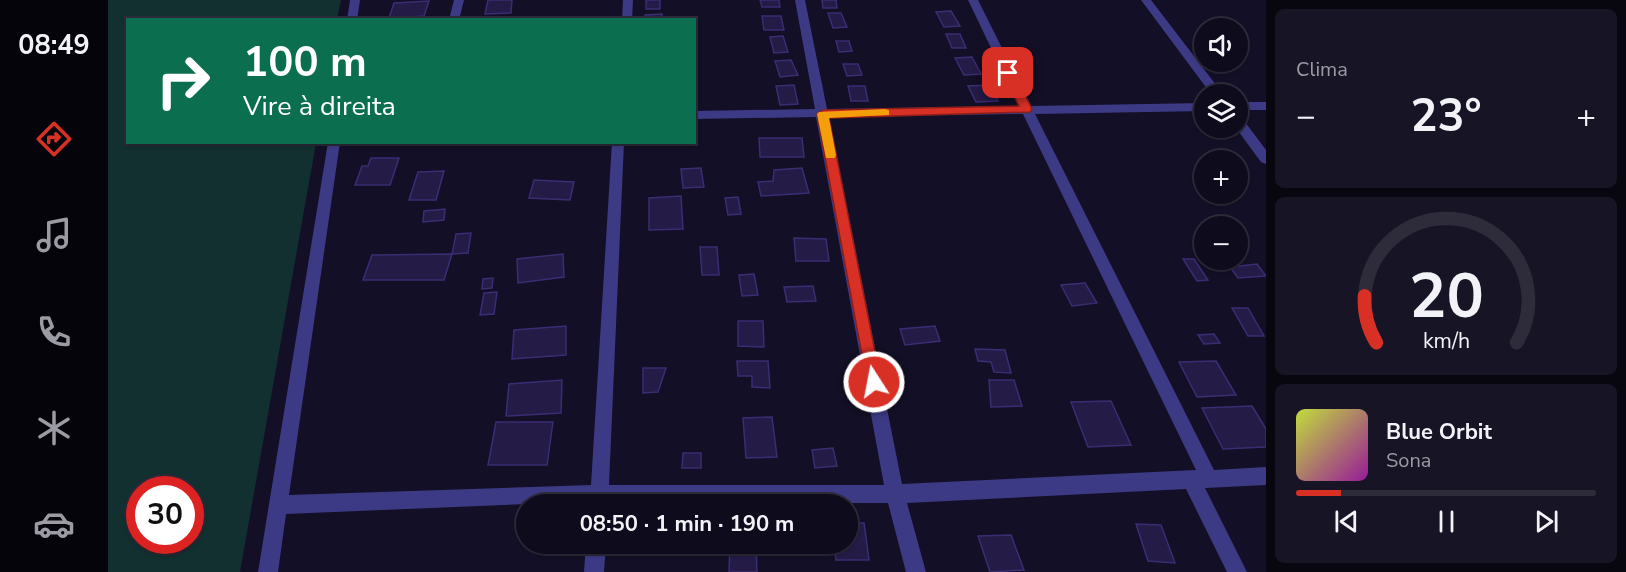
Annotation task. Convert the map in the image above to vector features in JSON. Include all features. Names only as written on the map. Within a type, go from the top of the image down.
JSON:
[{"type":"street","points":[[352,18],[355,0]]},
{"type":"street","points":[[454,18],[459,0]]},
{"type":"street","points":[[627,18],[628,0]]},
{"type":"street","points":[[800,0],[895,494],[916,572]]},
{"type":"street","points":[[973,0],[1201,480],[1237,572]]},
{"type":"street","points":[[1146,0],[1209,84]]},
{"type":"street","points":[[696,115],[1194,106]]},
{"type":"street","points":[[1248,106],[1266,106]]},
{"type":"street","points":[[1248,135],[1266,159]]},
{"type":"street","points":[[268,572],[334,144]]},
{"type":"street","points":[[599,494],[618,144]]},
{"type":"street","points":[[858,495],[1266,476]]},
{"type":"street","points":[[278,505],[516,501]]},
{"type":"street","points":[[594,572],[595,554]]},
{"type":"green space","points":[[108,0],[341,0],[337,18],[126,18],[126,144],[316,144],[240,572],[108,572]]},
{"type":"building","points":[[488,0],[512,0],[511,13],[485,14]]},
{"type":"building","points":[[646,0],[660,0],[660,9],[646,9]]},
{"type":"building","points":[[760,0],[779,0],[780,7],[762,7]]},
{"type":"building","points":[[822,0],[836,0],[837,8],[823,8]]},
{"type":"building","points":[[429,1],[424,16],[389,18],[394,3]]},
{"type":"building","points":[[951,11],[960,26],[944,27],[936,12]]},
{"type":"building","points":[[828,13],[841,13],[847,27],[833,28]]},
{"type":"building","points":[[662,14],[663,18],[645,18],[645,15]]},
{"type":"building","points":[[762,16],[781,16],[784,30],[764,30]]},
{"type":"building","points":[[946,34],[960,34],[966,48],[952,48]]},
{"type":"building","points":[[783,36],[788,52],[774,53],[770,37]]},
{"type":"building","points":[[836,41],[849,41],[852,51],[839,52]]},
{"type":"building","points":[[972,57],[981,74],[964,75],[955,58]]},
{"type":"building","points":[[791,60],[798,75],[780,77],[775,61]]},
{"type":"building","points":[[843,64],[858,64],[862,75],[847,76]]},
{"type":"building","points":[[794,85],[798,104],[780,105],[776,86]]},
{"type":"building","points":[[989,85],[998,101],[976,102],[968,86]]},
{"type":"building","points":[[848,86],[865,86],[868,101],[851,101]]},
{"type":"building","points":[[759,138],[802,138],[804,157],[760,157]]},
{"type":"building","points":[[371,158],[399,158],[390,185],[355,185],[362,166],[368,166]]},
{"type":"building","points":[[701,168],[704,187],[683,188],[681,169]]},
{"type":"building","points":[[802,168],[809,193],[761,196],[758,182],[773,181],[774,170]]},
{"type":"building","points":[[444,171],[436,200],[409,200],[418,172]]},
{"type":"building","points":[[534,180],[574,182],[570,200],[529,198]]},
{"type":"building","points":[[681,196],[683,229],[649,230],[649,198]]},
{"type":"building","points":[[738,197],[741,214],[728,215],[725,198]]},
{"type":"building","points":[[445,209],[444,220],[423,222],[424,211]]},
{"type":"building","points":[[471,233],[468,253],[452,254],[456,234]]},
{"type":"building","points":[[794,238],[826,239],[829,261],[796,261]]},
{"type":"building","points":[[700,247],[717,247],[719,275],[702,275]]},
{"type":"building","points":[[452,254],[444,280],[363,280],[372,255]]},
{"type":"building","points":[[563,254],[564,277],[518,283],[517,259]]},
{"type":"building","points":[[1183,259],[1194,259],[1194,270],[1201,270],[1208,280],[1197,281]]},
{"type":"building","points":[[1257,264],[1266,276],[1238,278],[1232,270],[1248,270],[1248,265]]},
{"type":"building","points":[[754,274],[758,295],[742,296],[739,275]]},
{"type":"building","points":[[493,278],[492,288],[482,289],[483,279]]},
{"type":"building","points":[[1085,283],[1097,303],[1072,306],[1061,285]]},
{"type":"building","points":[[813,286],[816,301],[787,302],[784,287]]},
{"type":"building","points":[[497,292],[494,314],[480,315],[484,293]]},
{"type":"building","points":[[1232,308],[1248,308],[1264,336],[1248,336]]},
{"type":"building","points":[[738,321],[763,321],[764,347],[738,346]]},
{"type":"building","points":[[566,326],[566,355],[512,359],[514,330]]},
{"type":"building","points":[[935,326],[940,341],[905,345],[900,329]]},
{"type":"building","points":[[1214,334],[1220,343],[1204,344],[1198,335]]},
{"type":"building","points":[[975,349],[1005,350],[1011,373],[994,372],[991,362],[978,361]]},
{"type":"building","points":[[737,361],[768,361],[770,388],[752,387],[752,376],[738,376]]},
{"type":"building","points":[[1216,361],[1236,395],[1197,397],[1179,362]]},
{"type":"building","points":[[643,368],[666,368],[658,392],[643,393]]},
{"type":"building","points":[[562,380],[561,413],[506,416],[509,384]]},
{"type":"building","points":[[989,380],[1014,380],[1022,406],[991,407]]},
{"type":"building","points":[[1111,401],[1131,445],[1088,447],[1071,402]]},
{"type":"building","points":[[1252,406],[1266,429],[1266,447],[1223,449],[1202,408]]},
{"type":"building","points":[[772,417],[777,457],[746,458],[743,418]]},
{"type":"building","points":[[496,422],[553,422],[547,465],[488,465]]},
{"type":"building","points":[[833,448],[837,466],[815,468],[812,450]]},
{"type":"building","points":[[683,453],[701,453],[701,468],[682,468]]},
{"type":"building","points":[[858,523],[864,523],[869,560],[836,560],[835,554],[858,554]]},
{"type":"building","points":[[1136,524],[1161,525],[1175,563],[1148,561]]},
{"type":"building","points":[[1011,535],[1024,570],[990,572],[978,536]]},
{"type":"building","points":[[730,554],[756,554],[757,572],[729,572]]},
{"type":"slow traffic","points":[[831,155],[823,114],[885,113]]},
{"type":"route","points":[[874,382],[823,114],[1026,109],[1008,73]]}]
